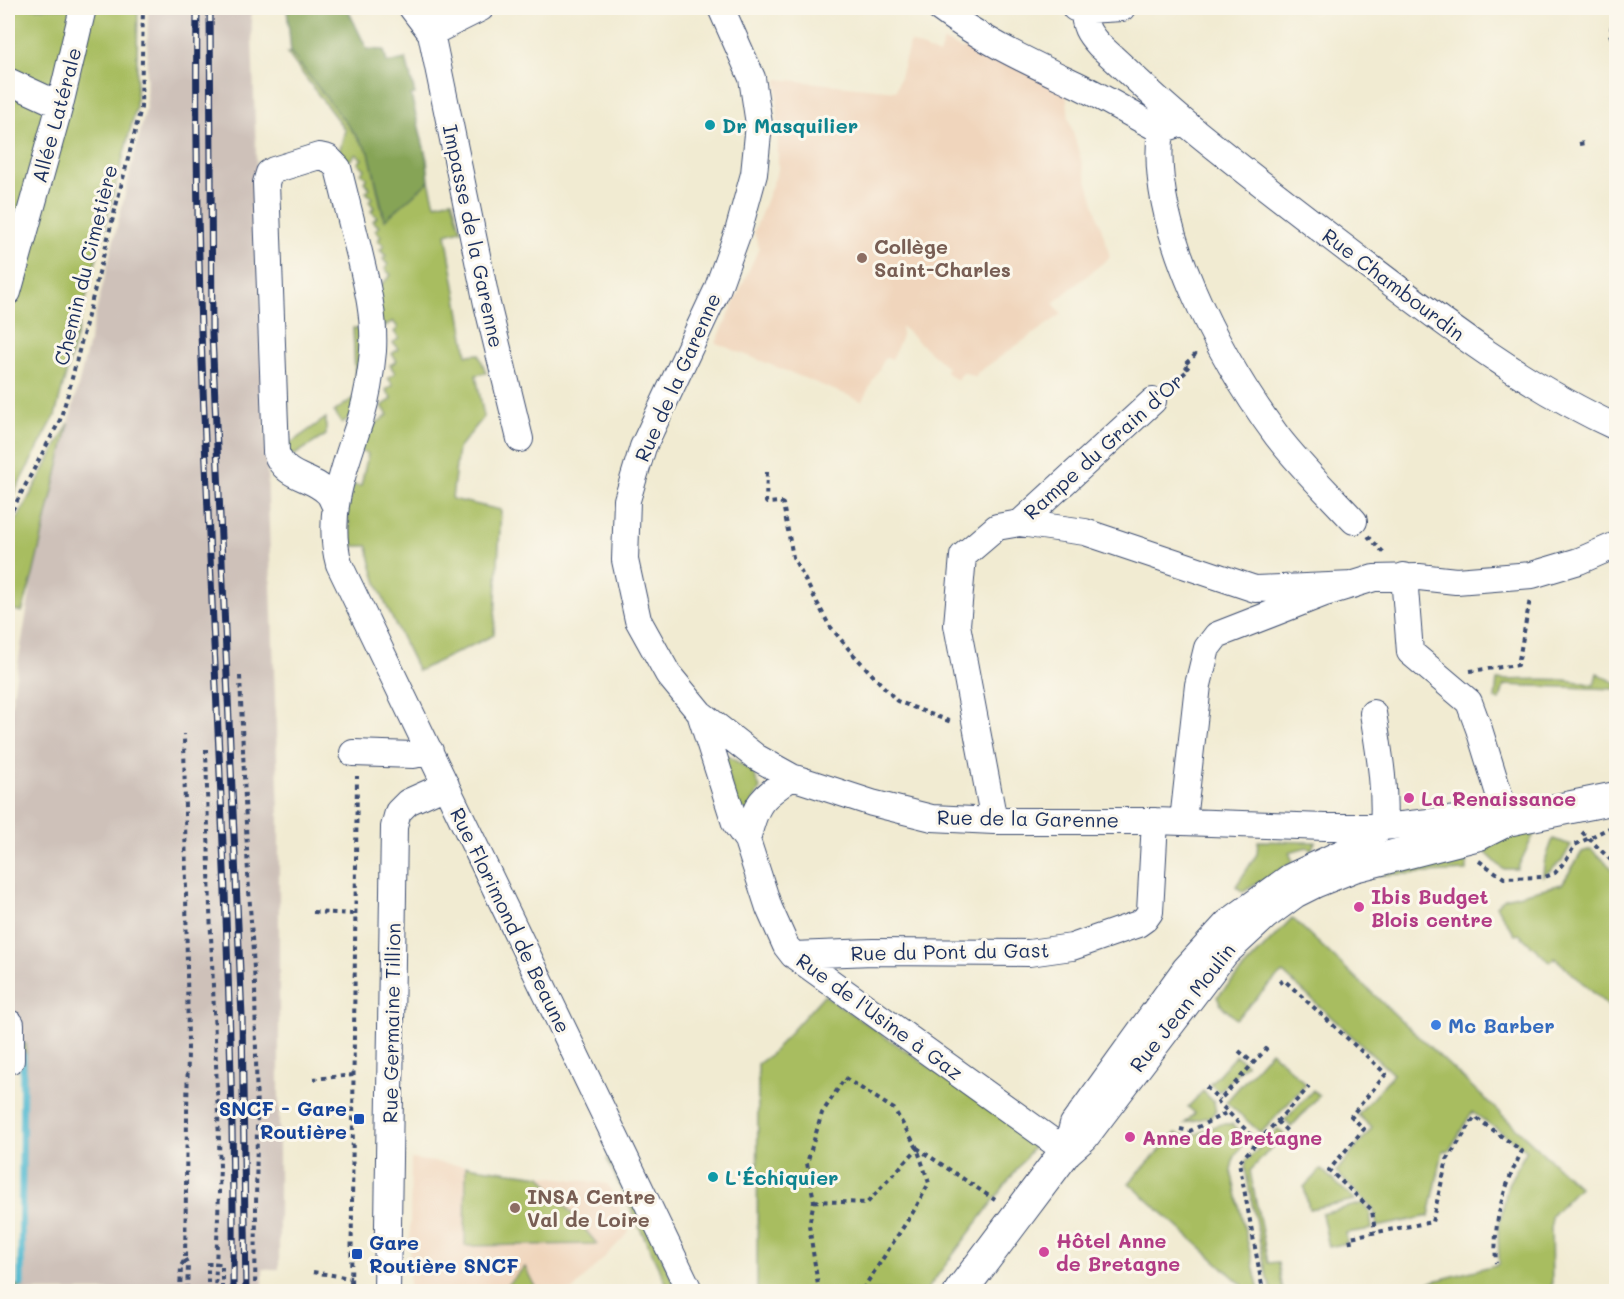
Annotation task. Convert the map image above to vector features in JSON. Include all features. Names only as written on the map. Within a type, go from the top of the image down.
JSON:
[{"type":"main road","name":"Rue Jean Moulin","points":[[960,1292],[1066,1151],[1083,1136],[1223,951],[1264,914],[1294,892],[1354,866],[1479,834],[1507,819],[1617,798]]},
{"type":"street","name":"Allée Latérale","points":[[8,292],[60,105],[83,8]]},
{"type":"street","name":"Impasse de la Garenne","points":[[412,8],[431,33],[487,304],[520,439]]},
{"type":"street","points":[[431,33],[481,8]]},
{"type":"street","name":"Rue de la Garenne","points":[[721,8],[752,78],[759,124],[754,174],[738,232],[717,290],[643,447],[627,500],[625,560],[638,620],[668,674],[700,713],[756,757],[792,777],[872,803],[932,818],[994,821],[1183,821],[1325,827],[1383,827],[1475,817],[1507,819]]},
{"type":"street","points":[[939,8],[981,37],[1013,54],[1172,126]]},
{"type":"street","points":[[1122,8],[1080,9],[1089,34],[1142,86],[1172,126]]},
{"type":"street","points":[[8,81],[60,105]]},
{"type":"street","points":[[1172,126],[1159,157],[1169,223],[1188,278],[1243,387],[1279,438],[1354,521]]},
{"type":"street","name":"Rue Chambourdin","points":[[1172,126],[1431,315],[1532,380],[1617,427]]},
{"type":"street","name":"Rue Florimond de Beaune","points":[[335,506],[329,494],[280,464],[276,452],[266,183],[269,173],[304,171],[320,156],[328,158],[338,168],[367,285],[374,330],[369,383],[361,416],[344,466],[335,506],[336,547],[339,564],[690,1292]]},
{"type":"street","name":"Rampe du Grain d'Or","points":[[1020,523],[1153,401]]},
{"type":"street","points":[[994,821],[957,625],[963,556],[997,527],[1020,523],[1085,532],[1255,589],[1353,585]]},
{"type":"street","points":[[1183,821],[1198,685],[1207,648],[1217,635],[1325,593],[1374,578],[1404,576],[1456,581],[1532,574],[1579,561],[1617,545]]},
{"type":"street","points":[[1404,576],[1410,652],[1469,702],[1507,819]]},
{"type":"street","name":"Rue de l'Usine à Gaz","points":[[700,713],[735,823],[747,840],[769,908],[786,946],[793,955],[1066,1151]]},
{"type":"street","points":[[1373,713],[1381,768],[1383,827]]},
{"type":"street","points":[[355,763],[430,751]]},
{"type":"street","points":[[747,840],[753,817],[766,794],[792,777]]},
{"type":"street","name":"Rue Germaine Tillion","points":[[387,1292],[394,827],[398,812],[408,802],[447,785]]},
{"type":"street","name":"Rue du Pont du Gast","points":[[793,955],[873,952],[1029,953],[1072,947],[1128,928],[1145,919],[1150,912],[1155,821]]},
{"type":"street","name":"Rue Jean Moulin","points":[[1066,1151],[1073,1124],[1185,969],[1227,923],[1290,877],[1354,847],[1383,827]]},
{"type":"street","points":[[8,1060],[10,1060],[11,1024]]},
{"type":"path","name":"Chemin du Cimetière","points":[[8,518],[60,420],[68,394],[141,108],[143,8]]},
{"type":"path","points":[[1616,8],[1610,34],[1617,49]]},
{"type":"path","name":"Rampe du Grain d'Or","points":[[1153,401],[1189,369],[1184,365],[1195,355],[1204,364],[1208,359],[1203,347],[1219,342]]},
{"type":"path","points":[[767,472],[765,502],[783,504],[793,557],[829,625],[897,701],[953,722]]},
{"type":"path","points":[[1468,671],[1518,665],[1532,588],[1532,574]]},
{"type":"path","points":[[240,676],[255,985],[257,1125],[255,1292]]},
{"type":"path","points":[[184,734],[188,1047],[185,1259],[188,1265],[187,1292]]},
{"type":"path","points":[[206,749],[220,1167],[215,1292]]},
{"type":"path","points":[[351,1292],[356,914],[355,763]]},
{"type":"path","points":[[1561,808],[1588,839],[1617,865]]},
{"type":"path","points":[[1504,878],[1545,878],[1555,873],[1575,845],[1601,832]]},
{"type":"path","points":[[313,912],[356,914]]},
{"type":"path","points":[[1280,983],[1284,980],[1386,1074],[1351,1116],[1364,1129],[1329,1170],[1372,1210],[1375,1232]]},
{"type":"path","points":[[1220,1100],[1267,1048]]},
{"type":"path","points":[[1239,1052],[1253,1063]]},
{"type":"path","points":[[313,1079],[354,1075]]},
{"type":"path","points":[[819,1292],[809,1225],[814,1202],[807,1163],[822,1113],[844,1078],[894,1109],[917,1148],[929,1184],[861,1292]]},
{"type":"path","points":[[1206,1087],[1257,1142]]},
{"type":"path","points":[[1267,1292],[1262,1285],[1239,1162],[1309,1087]]},
{"type":"path","points":[[1180,1129],[1190,1131],[1228,1112]]},
{"type":"path","points":[[1351,1243],[1350,1237],[1432,1222],[1448,1160],[1475,1117],[1522,1151],[1503,1192],[1494,1242],[1496,1263]]},
{"type":"path","points":[[1277,1121],[1287,1131]]},
{"type":"path","points":[[814,1202],[867,1203],[917,1148]]},
{"type":"path","points":[[917,1148],[1001,1204]]},
{"type":"path","points":[[180,1292],[181,1266],[185,1259]]},
{"type":"path","points":[[208,1292],[208,1264],[222,1264],[222,1292]]},
{"type":"path","points":[[313,1272],[351,1278]]},
{"type":"path","points":[[1612,1292],[1617,1291]]},
{"type":"shaded area","points":[[148,8],[251,8],[279,815],[279,1269],[263,1269],[263,1291],[23,1291],[26,1045],[8,1044],[8,724],[33,575],[146,108]]},
{"type":"shaded area","points":[[967,39],[1066,91],[1069,119],[1110,257],[1053,303],[1062,314],[977,373],[976,377],[963,372],[957,380],[946,372],[947,367],[901,326],[902,336],[892,359],[885,358],[862,401],[716,343],[759,248],[754,232],[778,170],[777,79],[896,91],[910,42],[939,55],[944,41],[963,50]]},
{"type":"shaded area","name":"INSA Centre Val de Loire","points":[[411,1159],[608,1184],[629,1232],[572,1291],[409,1292]]},
{"type":"green space","points":[[8,8],[138,8],[136,108],[55,416],[8,504]]},
{"type":"green space","points":[[287,8],[347,8],[367,49],[384,50],[387,63],[406,59],[415,94],[411,95],[427,160],[429,181],[385,220],[369,152],[291,53]]},
{"type":"green space","points":[[287,53],[291,53],[369,152],[384,220],[429,181],[435,204],[452,200],[461,230],[446,234],[467,355],[479,354],[486,373],[476,375],[484,417],[458,449],[452,499],[501,510],[494,635],[418,671],[381,593],[368,546],[353,546],[347,513],[353,485],[361,486],[368,454],[360,451],[364,432],[388,415],[382,406],[392,399],[386,390],[393,385],[388,378],[395,373],[390,365],[397,361],[392,354],[398,349],[393,343],[399,338],[394,332],[398,328],[393,321],[379,330],[375,291],[391,275],[385,269],[388,265],[383,259],[386,256],[380,250],[384,246],[378,240],[381,236],[375,230],[379,227],[373,221],[377,217],[371,211],[374,208],[369,201],[372,198],[366,192],[370,188],[364,182],[367,178],[361,173],[365,169],[358,163],[362,159],[356,154],[344,166],[338,156],[345,130]]},
{"type":"green space","points":[[353,328],[367,328],[356,413],[342,423],[334,412],[356,396]]},
{"type":"green space","points":[[279,372],[286,372],[289,444],[326,418],[326,435],[293,456],[287,454]]},
{"type":"green space","points":[[69,423],[22,612],[8,608],[8,536]]},
{"type":"green space","points":[[1597,673],[1616,683],[1616,689],[1504,685],[1500,700],[1495,699],[1497,680],[1557,679],[1594,685]]},
{"type":"green space","points":[[730,757],[753,772],[760,788],[743,821],[722,758]]},
{"type":"green space","points":[[1536,830],[1517,869],[1503,869],[1474,844],[1475,841]]},
{"type":"green space","points":[[1553,839],[1571,845],[1562,861],[1543,876],[1544,863]]},
{"type":"green space","points":[[1258,841],[1315,842],[1311,850],[1307,847],[1289,852],[1293,862],[1243,892],[1236,886],[1257,854]]},
{"type":"green space","points":[[1591,849],[1616,872],[1616,1013],[1555,958],[1550,962],[1519,934],[1515,935],[1496,906],[1505,898],[1562,884],[1582,852]]},
{"type":"green space","points":[[1452,855],[1467,863],[1467,871],[1336,877]]},
{"type":"green space","points":[[1292,918],[1579,1187],[1551,1216],[1552,1291],[1396,1291],[1499,1264],[1498,1230],[1508,1184],[1527,1150],[1472,1112],[1449,1151],[1443,1151],[1429,1216],[1377,1227],[1374,1210],[1336,1172],[1372,1128],[1358,1115],[1393,1074],[1283,973],[1236,1019],[1221,1005],[1217,997]]},
{"type":"green space","points":[[824,995],[1038,1141],[926,1291],[757,1292],[758,1064],[770,1055]]},
{"type":"green space","points":[[21,1044],[26,1044],[23,1287],[8,1291],[8,1286],[19,1285]]},
{"type":"green space","points":[[1271,1051],[1306,1084],[1261,1133],[1226,1102]]},
{"type":"green space","points":[[1236,1055],[1246,1064],[1219,1092],[1210,1084]]},
{"type":"green space","points":[[1313,1090],[1319,1096],[1291,1127],[1285,1120]]},
{"type":"green space","points":[[1203,1091],[1214,1102],[1216,1112],[1212,1116],[1185,1123],[1195,1113],[1188,1107]]},
{"type":"green space","points":[[1221,1124],[1232,1124],[1246,1139],[1235,1156],[1231,1171],[1259,1291],[1249,1291],[1129,1183],[1176,1133],[1189,1137]]},
{"type":"green space","points":[[1278,1129],[1284,1134],[1250,1171],[1268,1263],[1278,1262],[1283,1291],[1273,1292],[1267,1278],[1245,1168],[1246,1161]]},
{"type":"green space","points":[[613,1156],[678,1291],[670,1291],[607,1159]]},
{"type":"green space","points":[[466,1166],[541,1176],[597,1244],[465,1246]]},
{"type":"green space","points":[[1321,1169],[1355,1200],[1309,1209],[1304,1187]]},
{"type":"green space","points":[[1363,1203],[1370,1212],[1372,1229],[1346,1233],[1347,1243],[1329,1247],[1322,1214]]},
{"type":"green space","points":[[525,1267],[537,1291],[501,1291]]},
{"type":"waterway","points":[[21,1284],[23,1056]]},
{"type":"railway","points":[[197,8],[197,168],[201,329],[228,971],[233,1292]]},
{"type":"railway","points":[[210,8],[212,333],[242,1017],[246,1292]]},
{"type":"place","name":"Dr Masquilier","points":[[710,125]]},
{"type":"place","name":"Collège Saint-Charles","points":[[862,258]]},
{"type":"place","name":"La Renaissance","points":[[1409,798]]},
{"type":"place","name":"Ibis Budget Blois centre","points":[[1359,907]]},
{"type":"place","name":"Mc Barber","points":[[1436,1025]]},
{"type":"place","name":"SNCF - Gare Routière","points":[[359,1119]]},
{"type":"place","name":"Anne de Bretagne","points":[[1130,1137]]},
{"type":"place","name":"L'Échiquier","points":[[713,1177]]},
{"type":"place","name":"INSA Centre Val de Loire","points":[[515,1208]]},
{"type":"place","name":"Hôtel Anne de Bretagne","points":[[1044,1252]]},
{"type":"place","name":"Gare Routière SNCF","points":[[357,1254]]}]
